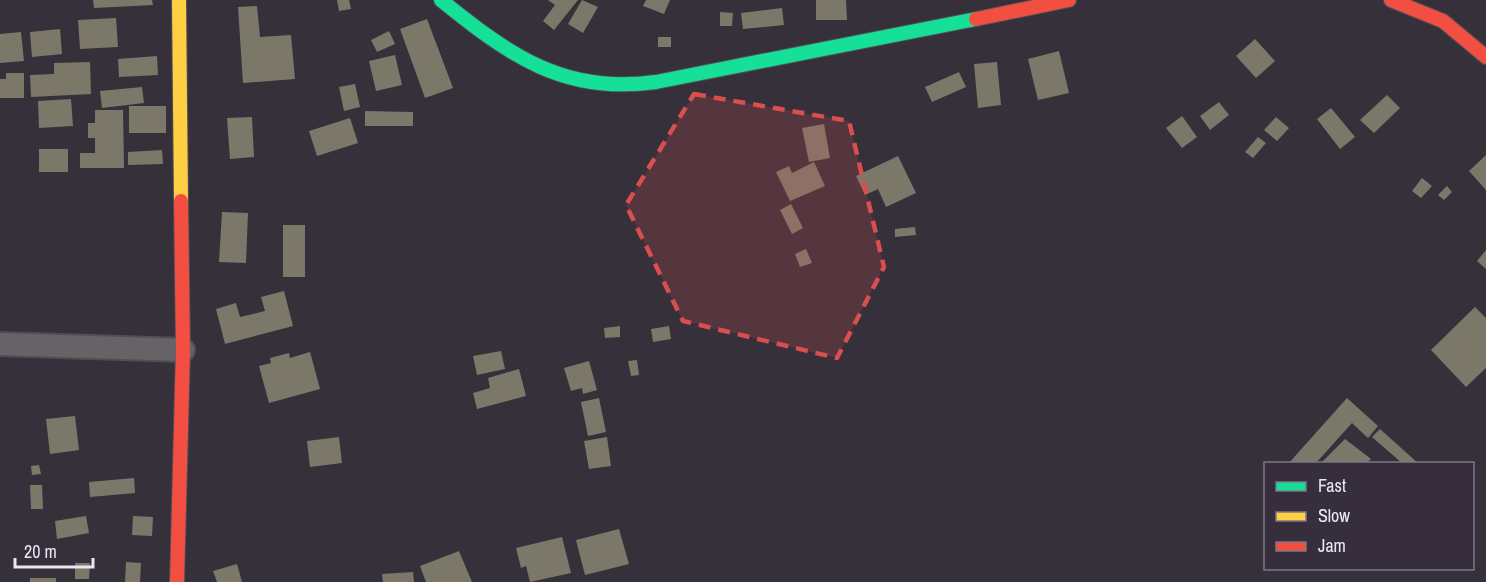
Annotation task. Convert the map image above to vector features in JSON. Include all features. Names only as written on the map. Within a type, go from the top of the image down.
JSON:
[{"type":"street","points":[[177,582],[183,350],[179,0]]},
{"type":"street","points":[[441,0],[479,32],[541,66],[575,81],[611,86],[656,82],[1069,0]]},
{"type":"street","points":[[1391,0],[1423,9],[1452,25],[1486,57]]},
{"type":"street","points":[[0,344],[183,350]]},
{"type":"highlighted area","points":[[694,94],[849,121],[884,267],[837,358],[683,321],[626,205]]},
{"type":"building","points":[[93,0],[152,0],[153,5],[94,8]]},
{"type":"building","points":[[337,0],[349,0],[351,9],[339,11]]},
{"type":"building","points":[[548,0],[578,0],[554,30],[543,21],[555,5]]},
{"type":"building","points":[[582,0],[598,7],[583,33],[568,24]]},
{"type":"building","points":[[646,0],[670,0],[664,14],[643,6]]},
{"type":"building","points":[[816,0],[846,0],[847,20],[816,20]]},
{"type":"building","points":[[257,6],[260,37],[291,35],[295,79],[243,83],[238,7]]},
{"type":"building","points":[[782,8],[784,25],[743,29],[741,13]]},
{"type":"building","points":[[720,12],[733,13],[732,26],[720,26]]},
{"type":"building","points":[[116,18],[118,47],[80,49],[78,20]]},
{"type":"building","points":[[427,19],[453,88],[425,98],[400,29]]},
{"type":"building","points":[[60,29],[62,54],[32,57],[30,32]]},
{"type":"building","points":[[389,31],[395,44],[377,52],[371,40]]},
{"type":"building","points":[[21,32],[24,61],[0,63],[0,34]]},
{"type":"building","points":[[658,37],[671,37],[671,47],[658,47]]},
{"type":"building","points":[[1255,39],[1275,61],[1256,78],[1236,56]]},
{"type":"building","points":[[1059,51],[1069,93],[1038,100],[1028,59]]},
{"type":"building","points":[[395,55],[402,85],[376,91],[369,61]]},
{"type":"building","points":[[157,56],[158,75],[119,77],[118,59]]},
{"type":"building","points":[[90,62],[91,94],[31,97],[30,75],[54,74],[54,63]]},
{"type":"building","points":[[997,62],[1001,105],[978,108],[974,64]]},
{"type":"building","points":[[959,72],[966,87],[932,102],[925,87]]},
{"type":"building","points":[[6,73],[24,73],[24,98],[0,98],[0,79],[6,79]]},
{"type":"building","points":[[355,84],[360,107],[344,111],[339,87]]},
{"type":"building","points":[[142,87],[144,103],[102,108],[100,91]]},
{"type":"building","points":[[1387,95],[1400,108],[1374,133],[1360,120]]},
{"type":"building","points":[[71,99],[73,126],[39,128],[38,101]]},
{"type":"building","points":[[1219,102],[1229,115],[1210,130],[1200,116]]},
{"type":"building","points":[[129,106],[166,106],[166,133],[129,133]]},
{"type":"building","points":[[1331,108],[1355,137],[1340,149],[1317,119]]},
{"type":"building","points":[[95,110],[123,110],[124,168],[80,168],[80,153],[95,153],[95,138],[88,138],[88,123],[95,123]]},
{"type":"building","points":[[365,111],[413,112],[413,126],[365,126]]},
{"type":"building","points":[[1182,116],[1197,137],[1182,148],[1166,128]]},
{"type":"building","points":[[252,117],[254,157],[230,159],[227,118]]},
{"type":"building","points":[[1276,117],[1289,128],[1277,141],[1264,130]]},
{"type":"building","points":[[350,118],[358,143],[317,156],[309,131]]},
{"type":"building","points":[[824,124],[830,158],[809,162],[802,128]]},
{"type":"building","points":[[1258,137],[1266,143],[1253,158],[1245,152]]},
{"type":"building","points":[[39,149],[68,149],[68,172],[39,172]]},
{"type":"building","points":[[162,150],[163,164],[128,165],[128,152]]},
{"type":"building","points":[[1486,155],[1486,190],[1469,171]]},
{"type":"building","points":[[898,156],[916,193],[886,207],[878,189],[865,195],[856,176]]},
{"type":"building","points":[[814,162],[825,186],[790,201],[776,172],[789,166],[792,173]]},
{"type":"building","points":[[1422,178],[1432,186],[1421,198],[1412,191]]},
{"type":"building","points":[[1447,186],[1452,192],[1444,200],[1438,195]]},
{"type":"building","points":[[791,204],[803,228],[792,234],[780,210]]},
{"type":"building","points":[[222,212],[248,213],[246,263],[219,262]]},
{"type":"building","points":[[283,225],[305,225],[305,277],[283,277]]},
{"type":"building","points":[[915,227],[916,235],[895,237],[895,229]]},
{"type":"building","points":[[806,249],[812,263],[800,267],[795,254]]},
{"type":"building","points":[[1486,250],[1486,269],[1477,261]]},
{"type":"building","points":[[284,291],[293,326],[225,344],[216,309],[236,303],[240,317],[265,311],[261,297]]},
{"type":"building","points":[[1475,307],[1486,318],[1486,368],[1466,387],[1431,350]]},
{"type":"building","points":[[620,326],[620,337],[605,338],[604,328]]},
{"type":"building","points":[[669,326],[671,339],[653,342],[651,329]]},
{"type":"building","points":[[501,351],[505,369],[477,375],[473,356]]},
{"type":"building","points":[[310,352],[320,389],[269,403],[259,366],[271,363],[270,358],[289,353],[290,358]]},
{"type":"building","points":[[637,360],[639,375],[631,376],[628,361]]},
{"type":"building","points":[[589,361],[597,390],[583,394],[582,388],[571,391],[564,368]]},
{"type":"building","points":[[519,369],[526,396],[477,409],[473,393],[490,388],[488,378]]},
{"type":"building","points":[[599,398],[606,432],[588,436],[581,402]]},
{"type":"building","points":[[1347,398],[1378,426],[1368,438],[1352,423],[1317,462],[1290,462]]},
{"type":"building","points":[[75,416],[79,450],[50,454],[46,419]]},
{"type":"building","points":[[1380,429],[1417,462],[1401,462],[1372,437]]},
{"type":"building","points":[[339,437],[342,463],[310,467],[307,441]]},
{"type":"building","points":[[607,437],[611,466],[589,469],[584,441]]},
{"type":"building","points":[[1345,439],[1371,459],[1368,462],[1322,462]]},
{"type":"building","points":[[39,465],[41,474],[32,475],[31,466]]},
{"type":"building","points":[[134,478],[135,493],[90,497],[89,482]]},
{"type":"building","points":[[30,485],[42,485],[43,509],[31,509]]},
{"type":"building","points":[[86,516],[89,533],[57,539],[55,521]]},
{"type":"building","points":[[133,516],[153,517],[152,536],[132,535]]},
{"type":"building","points":[[619,529],[629,564],[585,575],[576,540]]},
{"type":"building","points":[[562,537],[571,573],[530,582],[526,566],[521,568],[516,548]]},
{"type":"building","points":[[459,551],[472,582],[426,582],[420,566]]},
{"type":"building","points":[[126,562],[141,563],[140,582],[125,582]]},
{"type":"building","points":[[75,563],[90,563],[89,579],[75,579]]},
{"type":"building","points":[[237,564],[242,582],[217,582],[213,571]]},
{"type":"building","points":[[413,572],[414,582],[383,582],[382,574]]},
{"type":"building","points":[[30,578],[56,578],[56,582],[30,582]]},
{"type":"traffic: fast","points":[[441,0],[490,38],[540,66],[565,76],[593,82],[623,84],[656,82],[976,19]]},
{"type":"traffic: slow","points":[[179,0],[181,201]]},
{"type":"traffic: jam","points":[[976,19],[1069,0]]},
{"type":"traffic: jam","points":[[1391,0],[1443,21],[1486,57]]},
{"type":"traffic: jam","points":[[177,582],[183,350],[181,201]]}]
